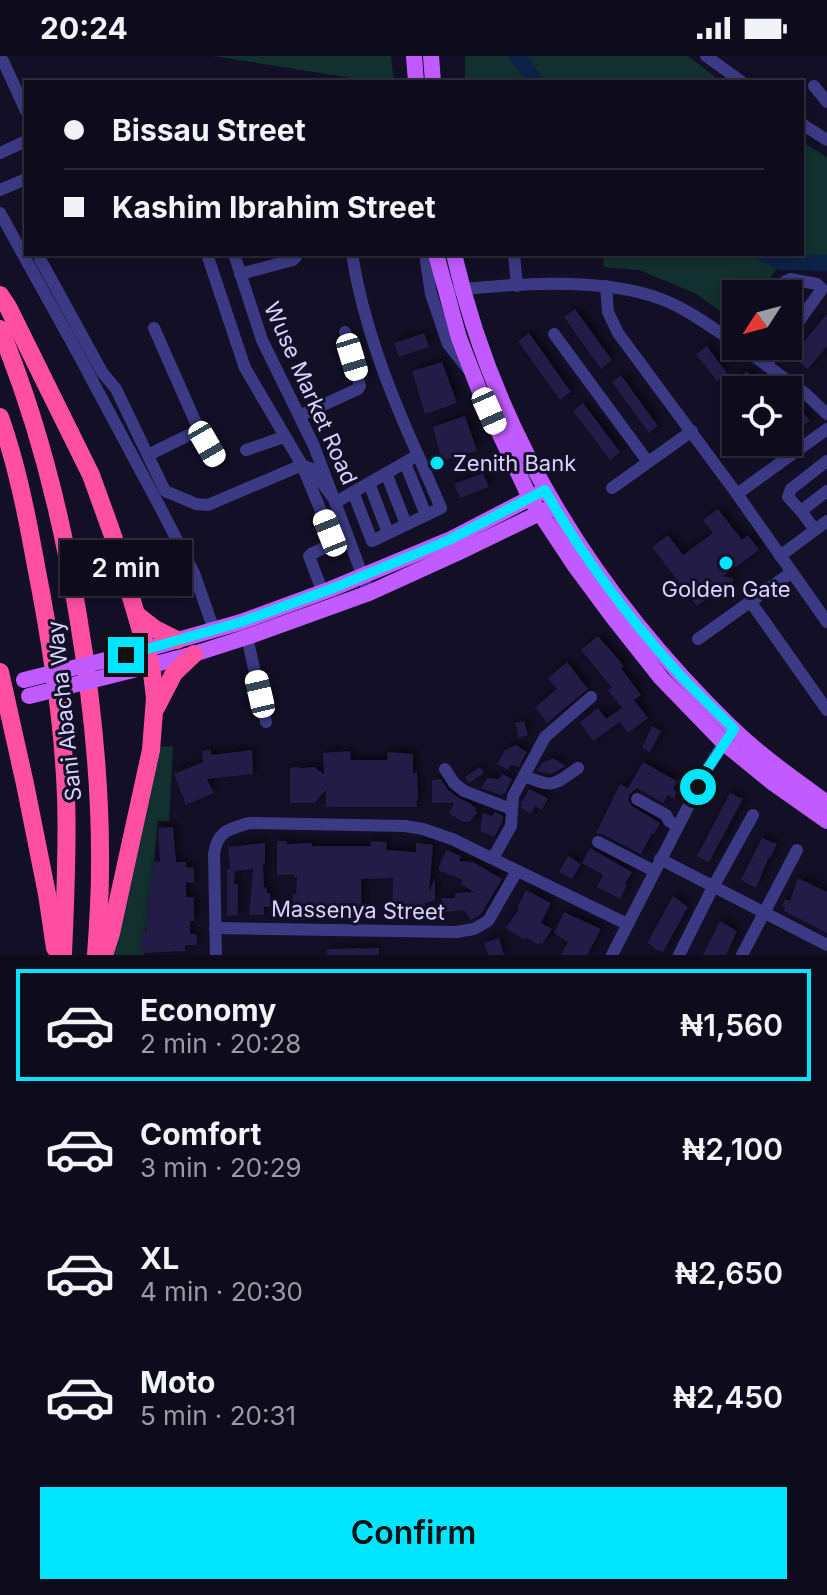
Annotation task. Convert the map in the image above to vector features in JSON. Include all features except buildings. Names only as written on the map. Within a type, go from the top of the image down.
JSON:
[{"type":"highway","points":[[0,295],[91,475],[113,536],[149,657],[155,711],[151,750],[104,955]]},
{"type":"highway","name":"Sani Abacha Way","points":[[0,329],[36,426],[56,499],[90,687],[100,871],[96,955]]},
{"type":"highway","name":"Sani Abacha Way","points":[[0,417],[29,529],[60,716],[67,849],[63,955]]},
{"type":"highway","points":[[137,615],[177,640]]},
{"type":"highway","points":[[155,711],[174,673],[194,654]]},
{"type":"highway","points":[[2,690],[47,894],[56,955]]},
{"type":"highway","points":[[0,726],[15,740]]},
{"type":"main road","points":[[414,56],[416,80]]},
{"type":"main road","points":[[431,56],[433,80]]},
{"type":"main road","points":[[437,256],[475,333],[542,502],[575,566],[661,678],[729,736],[773,783],[827,821]]},
{"type":"main road","points":[[454,256],[454,291],[474,376],[507,451],[542,502]]},
{"type":"main road","points":[[2,690],[26,688],[149,657],[194,654],[247,637],[366,584],[457,553],[542,502]]},
{"type":"main road","points":[[149,657],[177,640],[323,593],[366,584]]},
{"type":"main road","points":[[729,736],[827,803]]},
{"type":"street","points":[[706,56],[739,80]]},
{"type":"street","points":[[3,61],[24,107]]},
{"type":"street","points":[[814,86],[827,102]]},
{"type":"street","points":[[804,125],[827,140]]},
{"type":"street","points":[[0,153],[24,142]]},
{"type":"street","points":[[0,189],[24,180]]},
{"type":"street","points":[[0,213],[194,573],[214,630]]},
{"type":"street","points":[[41,256],[49,278],[102,372],[116,389],[165,491],[196,504],[208,505],[302,465],[312,469],[336,502],[418,455]]},
{"type":"street","points":[[208,256],[245,368],[302,465],[330,533],[332,544],[310,555],[323,593]]},
{"type":"street","name":"Wuse Market Road","points":[[235,256],[262,340],[301,415],[366,584]]},
{"type":"street","points":[[240,274],[293,260],[296,256]]},
{"type":"street","points":[[352,256],[373,343],[395,406],[441,508],[372,541],[353,492]]},
{"type":"street","points":[[425,256],[431,294],[448,344],[474,376]]},
{"type":"street","points":[[514,256],[517,286]]},
{"type":"street","points":[[802,281],[817,284],[822,289],[802,317]]},
{"type":"street","points":[[454,291],[517,286],[606,286],[663,300],[722,335]]},
{"type":"street","points":[[606,286],[608,312],[618,333],[692,431],[827,622]]},
{"type":"street","points":[[154,328],[199,430],[215,458]]},
{"type":"street","points":[[301,415],[360,386],[345,332]]},
{"type":"street","points":[[554,334],[648,462]]},
{"type":"street","points":[[759,360],[806,394],[827,414]]},
{"type":"street","points":[[766,365],[770,360]]},
{"type":"street","points":[[737,494],[827,429]]},
{"type":"street","points":[[148,455],[199,430]]},
{"type":"street","points":[[612,488],[692,431]]},
{"type":"street","points":[[246,450],[284,437]]},
{"type":"street","points":[[815,530],[788,494],[827,461]]},
{"type":"street","points":[[405,463],[426,515]]},
{"type":"street","points":[[386,473],[406,524]]},
{"type":"street","points":[[369,483],[388,533]]},
{"type":"street","points":[[801,511],[827,491]]},
{"type":"street","points":[[780,556],[827,521]]},
{"type":"street","points":[[698,639],[792,572]]},
{"type":"street","points":[[750,601],[827,710]]},
{"type":"street","points":[[247,637],[266,722]]},
{"type":"street","points":[[493,858],[511,826],[513,796],[545,737],[591,697]]},
{"type":"street","points":[[612,955],[708,768],[729,736]]},
{"type":"street","points":[[524,776],[545,785],[554,785],[578,768]]},
{"type":"street","points":[[445,769],[464,791],[511,809]]},
{"type":"street","points":[[637,799],[666,815],[678,826]]},
{"type":"street","points":[[679,955],[753,815]]},
{"type":"street","points":[[216,955],[215,843],[219,836],[249,823],[423,829],[493,858],[627,924]]},
{"type":"street","points":[[598,842],[713,887],[827,945]]},
{"type":"street","points":[[742,955],[797,850]]},
{"type":"street","name":"Massenya Street","points":[[215,928],[456,932],[474,929],[488,921],[517,871]]},
{"type":"green space","points":[[213,56],[391,56],[394,80],[363,80]]},
{"type":"green space","points":[[465,56],[688,56],[719,80],[465,80]]},
{"type":"green space","points":[[804,143],[827,157],[827,269],[779,266],[768,280],[722,280],[722,313],[695,293],[639,270],[604,267],[603,256],[804,256]]},
{"type":"green space","points":[[173,746],[169,821],[158,821],[144,955],[113,955],[156,747]]},
{"type":"waterway","points":[[517,56],[535,80]]},
{"type":"waterway","points":[[768,256],[781,262],[827,263]]},
{"type":"place","name":"Zenith Bank","points":[[437,463]]},
{"type":"place","name":"Golden Gate","points":[[726,563]]},
{"type":"route","points":[[126,655],[241,622],[331,589],[449,540],[545,490],[587,557],[648,637],[734,729],[698,787]]}]
